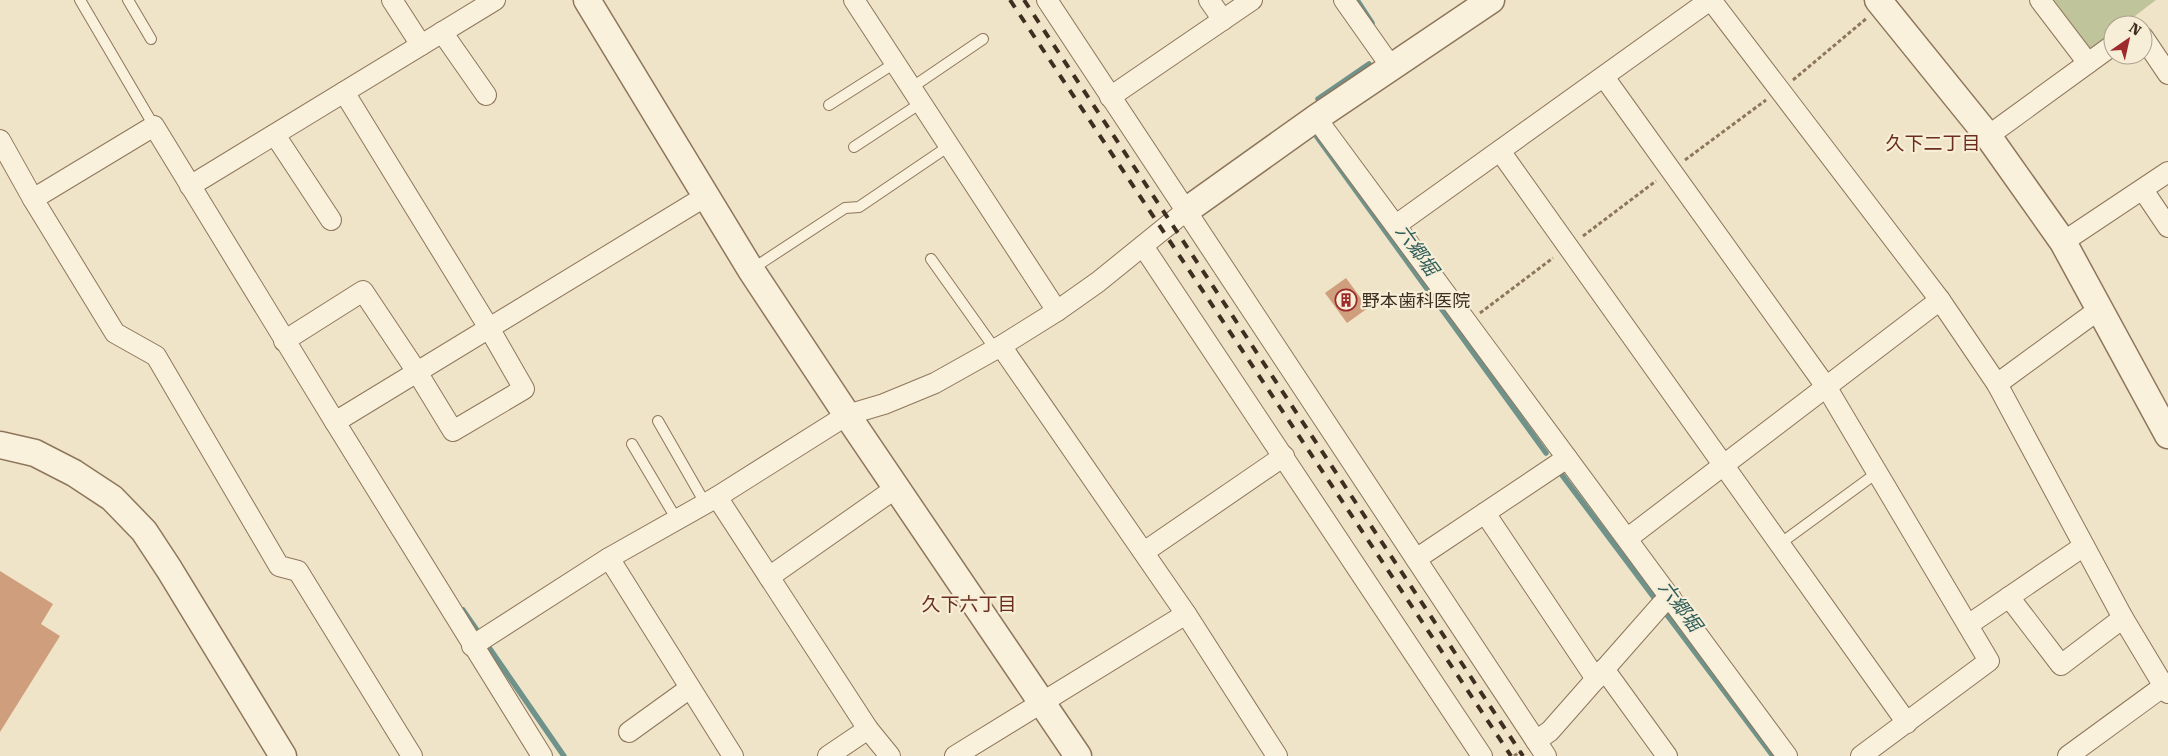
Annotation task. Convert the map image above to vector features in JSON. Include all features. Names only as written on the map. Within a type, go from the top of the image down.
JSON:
[{"type":"street","points":[[392,0],[421,46]]},
{"type":"street","points":[[190,186],[495,0]]},
{"type":"street","points":[[854,0],[1057,312]]},
{"type":"street","points":[[1047,0],[1541,749]]},
{"type":"street","points":[[1209,0],[1222,20]]},
{"type":"street","points":[[1110,97],[1252,0]]},
{"type":"street","points":[[1344,0],[1392,68]]},
{"type":"street","points":[[472,646],[609,558],[711,500],[847,415],[884,404],[935,383],[1057,312],[1098,282],[1187,210],[1316,118],[1490,0]]},
{"type":"street","points":[[1396,225],[1711,0],[1940,300],[1997,384],[2123,618],[2166,687],[2068,756]]},
{"type":"street","points":[[2040,0],[2088,63]]},
{"type":"street","points":[[592,4],[751,270],[1078,756]]},
{"type":"street","points":[[1877,4],[1988,136],[2063,242],[2168,435]]},
{"type":"street","points":[[442,32],[486,95]]},
{"type":"street","points":[[1988,136],[2103,52]]},
{"type":"street","points":[[2153,52],[2168,74]]},
{"type":"street","points":[[1604,77],[1827,388],[1989,661],[1862,756]]},
{"type":"street","points":[[284,341],[363,291],[417,372],[453,431],[524,389],[489,328],[344,92]]},
{"type":"street","points":[[1316,118],[1628,538],[1787,756]]},
{"type":"street","points":[[33,199],[154,126],[284,341],[542,756]]},
{"type":"street","points":[[275,135],[331,220]]},
{"type":"street","points":[[0,140],[33,199],[115,333],[156,356],[279,566],[298,571],[412,756]]},
{"type":"street","points":[[1500,151],[1781,543],[1907,723]]},
{"type":"street","points":[[2063,242],[2168,172]]},
{"type":"street","points":[[2143,190],[2168,227]]},
{"type":"street","points":[[335,422],[706,196]]},
{"type":"street","points":[[1143,246],[1482,756]]},
{"type":"street","points":[[1628,538],[1940,300]]},
{"type":"street","points":[[1997,384],[2100,308]]},
{"type":"street","points":[[998,348],[1144,552],[1277,756]]},
{"type":"street","points":[[0,445],[35,453],[74,473],[112,498],[144,532],[170,569],[283,756]]},
{"type":"street","points":[[1144,552],[1284,456]]},
{"type":"street","points":[[1416,559],[1568,458]]},
{"type":"street","points":[[769,577],[896,488]]},
{"type":"street","points":[[711,500],[769,577],[868,729],[890,756]]},
{"type":"street","points":[[1485,513],[1600,674],[1667,756]]},
{"type":"street","points":[[1968,625],[2084,546]]},
{"type":"street","points":[[609,558],[733,756]]},
{"type":"street","points":[[2009,597],[2061,665],[2123,618]]},
{"type":"street","points":[[1541,749],[1550,731],[1661,605],[1671,598]]},
{"type":"street","points":[[955,756],[1186,614]]},
{"type":"street","points":[[629,732],[690,688]]},
{"type":"street","points":[[828,756],[868,729]]},
{"type":"lane","points":[[80,0],[154,126]]},
{"type":"lane","points":[[128,0],[151,39]]},
{"type":"lane","points":[[854,147],[983,39]]},
{"type":"lane","points":[[829,106],[895,63]]},
{"type":"lane","points":[[751,270],[845,208],[859,207],[949,146]]},
{"type":"lane","points":[[931,259],[998,348]]},
{"type":"lane","points":[[658,421],[711,500]]},
{"type":"lane","points":[[632,444],[677,520]]},
{"type":"lane","points":[[1781,543],[1878,472]]},
{"type":"path","points":[[1787,85],[1877,4]]},
{"type":"path","points":[[1678,164],[1774,95]]},
{"type":"path","points":[[1582,237],[1662,176]]},
{"type":"path","points":[[1476,316],[1560,252]]},
{"type":"green space","points":[[2048,0],[2156,0],[2136,15],[2103,15],[2103,41],[2087,53]]},
{"type":"building","name":"野本歯科医院","points":[[1346,278],[1368,308],[1347,323],[1325,293]]},
{"type":"building","points":[[0,571],[53,604],[41,624],[60,636],[0,732]]},
{"type":"waterway","name":"六郷堀","points":[[1357,0],[1372,23]]},
{"type":"waterway","name":"六郷堀","points":[[1318,99],[1369,64]]},
{"type":"waterway","name":"六郷堀","points":[[1317,137],[1546,453]]},
{"type":"waterway","name":"六郷堀","points":[[1562,475],[1773,756]]},
{"type":"waterway","points":[[463,610],[564,756]]},
{"type":"railway","points":[[1010,0],[1511,756]]},
{"type":"railway","points":[[1024,0],[1523,756]]},
{"type":"place","name":"野本歯科医院","points":[[1346,300]]},
{"type":"district","name":"久下二丁目","points":[[1933,143]]},
{"type":"district","name":"久下六丁目","points":[[969,604]]}]
